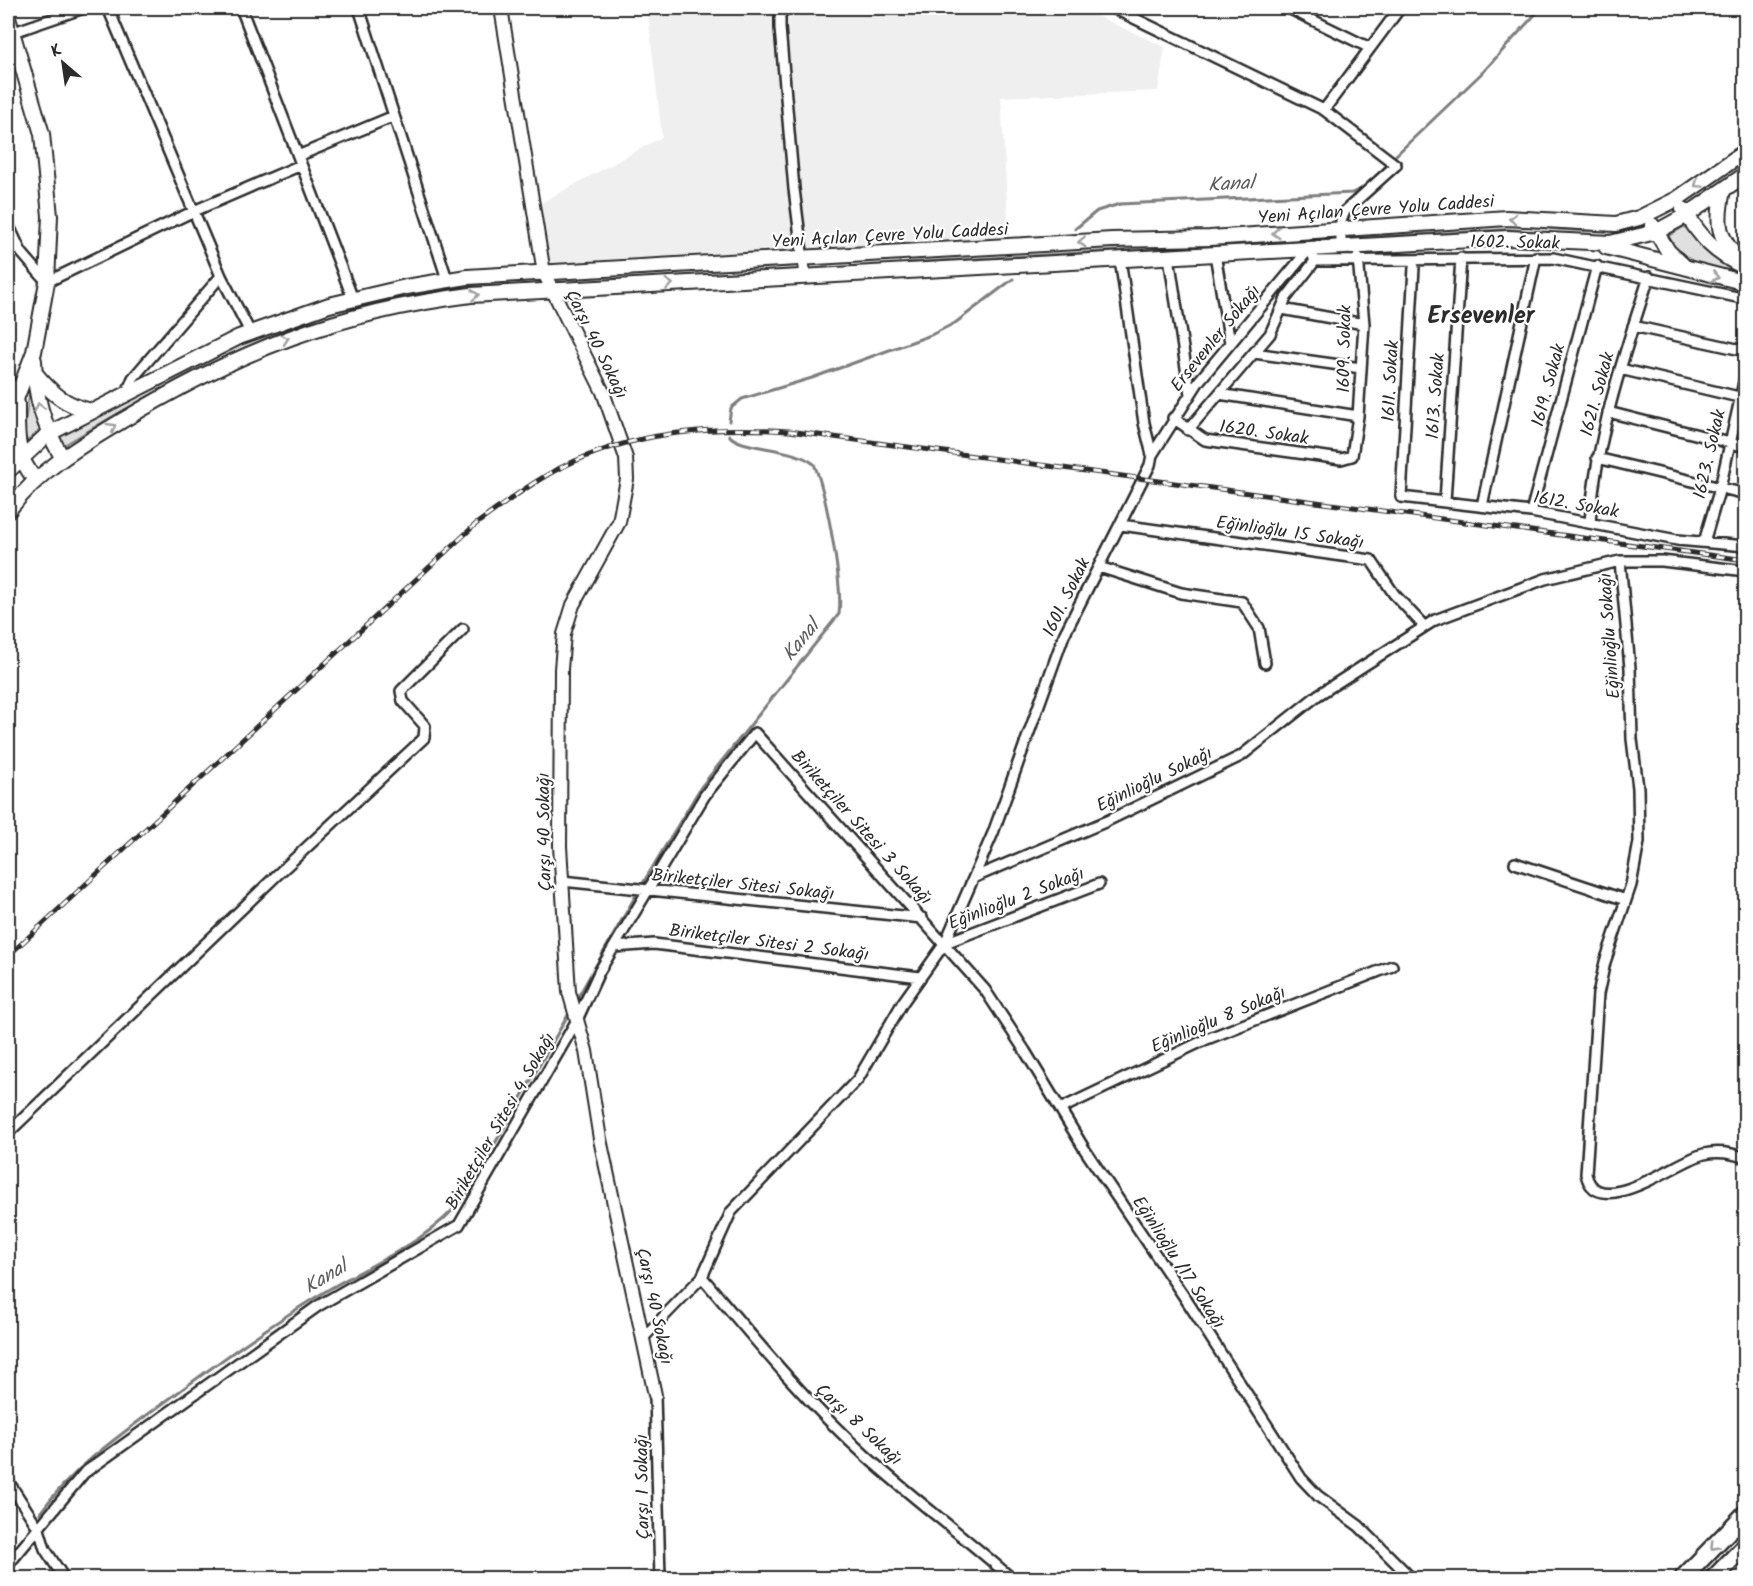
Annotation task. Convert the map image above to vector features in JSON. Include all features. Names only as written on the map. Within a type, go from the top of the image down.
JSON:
[{"type":"highway","points":[[1683,1578],[1746,1514]]},
{"type":"highway","points":[[1714,1578],[1746,1545]]},
{"type":"main road","points":[[8,18],[10,33],[37,112],[46,158],[50,216],[47,282],[34,352],[8,420]]},
{"type":"main road","name":"Yeni Açılan Çevre Yolu Caddesi","points":[[8,471],[48,434],[250,333],[352,299],[447,279],[1507,218],[1602,225],[1628,221],[1648,214],[1677,199],[1746,151]]},
{"type":"main road","name":"Yeni Açılan Çevre Yolu Caddesi","points":[[8,511],[35,479],[62,457],[220,366],[270,344],[321,326],[392,308],[440,299],[551,291],[1169,256],[1313,254],[1341,246],[1508,238],[1598,244],[1635,239],[1656,232],[1687,215],[1746,174]]},
{"type":"main road","points":[[1723,190],[1719,209],[1719,230],[1727,246],[1746,267]]},
{"type":"main road","points":[[1677,199],[1705,241],[1724,257],[1746,267]]},
{"type":"main road","points":[[1648,214],[1668,251],[1689,270]]},
{"type":"main road","points":[[1598,244],[1746,284]]},
{"type":"main road","points":[[34,352],[34,372],[40,413],[48,434],[62,457]]},
{"type":"main road","points":[[34,372],[61,400],[79,409],[92,411]]},
{"type":"main road","points":[[18,395],[16,442],[20,458],[35,479]]},
{"type":"street","points":[[10,33],[84,8]]},
{"type":"street","points":[[108,8],[221,276],[250,333]]},
{"type":"street","points":[[241,8],[352,299]]},
{"type":"street","points":[[359,8],[447,279]]},
{"type":"street","name":"Çarşı 40 Sokağı","points":[[500,8],[544,273],[551,291],[576,334],[617,427],[626,458],[627,479],[619,522],[573,605],[564,634],[561,669],[562,881],[568,985],[586,1051],[603,1150],[645,1337],[655,1395]]},
{"type":"street","points":[[784,8],[780,16],[780,28],[794,189],[805,276]]},
{"type":"street","points":[[1113,8],[1324,110],[1396,165],[1379,182],[1348,206],[1342,215],[1341,246]]},
{"type":"street","points":[[1288,8],[1370,48]]},
{"type":"street","points":[[1324,110],[1400,8]]},
{"type":"street","points":[[8,224],[21,252],[47,282],[394,116]]},
{"type":"street","name":"1609. Sokak","points":[[1355,453],[1364,324],[1357,246]]},
{"type":"street","points":[[1215,254],[1230,343]]},
{"type":"street","points":[[1188,430],[1274,327],[1290,291],[1313,254]]},
{"type":"street","name":"1602. Sokak","points":[[1313,254],[1359,260],[1536,257],[1597,266],[1746,300]]},
{"type":"street","name":"Ersevenler Sokağı","points":[[1152,455],[1173,418],[1230,343],[1313,254]]},
{"type":"street","points":[[1169,256],[1190,394]]},
{"type":"street","points":[[1482,506],[1536,257]]},
{"type":"street","name":"1613. Sokak","points":[[1445,501],[1461,258]]},
{"type":"street","points":[[1120,259],[1128,301],[1144,423],[1152,455]]},
{"type":"street","name":"1619. Sokak","points":[[1531,512],[1597,266]]},
{"type":"street","name":"1611. Sokak","points":[[1401,497],[1414,267]]},
{"type":"street","points":[[126,395],[133,378],[221,276]]},
{"type":"street","name":"1621. Sokak","points":[[1590,523],[1597,458],[1608,412],[1649,277]]},
{"type":"street","points":[[1282,309],[1364,324]]},
{"type":"street","points":[[1633,326],[1746,351]]},
{"type":"street","points":[[1254,353],[1361,368]]},
{"type":"street","points":[[1620,369],[1743,398]]},
{"type":"street","name":"1623. Sokak","points":[[1704,542],[1743,398],[1746,373]]},
{"type":"street","points":[[8,380],[18,395]]},
{"type":"street","points":[[1219,394],[1358,416]]},
{"type":"street","points":[[1608,412],[1746,447]]},
{"type":"street","name":"1620. Sokak","points":[[1173,418],[1205,440],[1341,459],[1355,453]]},
{"type":"street","name":"1601. Sokak","points":[[702,1277],[730,1212],[853,1086],[920,976],[945,943],[1003,806],[1052,665],[1144,479],[1152,455]]},
{"type":"street","points":[[1597,458],[1746,494]]},
{"type":"street","name":"1612. Sokak","points":[[1401,497],[1531,512],[1669,539],[1746,546]]},
{"type":"street","name":"Eğinlioğlu 15 Sokağı","points":[[1120,525],[1365,558],[1376,565],[1394,594],[1424,626]]},
{"type":"street","points":[[1620,561],[1662,561],[1746,571]]},
{"type":"street","name":"Eğinlioğlu Sokağı","points":[[975,876],[1107,821],[1241,756],[1318,695],[1424,626],[1451,612],[1545,579],[1620,561],[1630,668],[1631,731],[1638,788],[1639,842],[1626,900],[1605,962],[1598,994],[1588,1182],[1596,1192],[1616,1192],[1630,1188],[1703,1154],[1719,1152],[1746,1158]]},
{"type":"street","points":[[1099,567],[1181,593],[1242,602],[1259,628],[1265,663]]},
{"type":"street","points":[[8,1133],[277,875],[424,738],[425,726],[403,701],[401,691],[463,629]]},
{"type":"street","name":"Biriketçiler Sitesi 4 Sokağı","points":[[8,1565],[84,1473],[318,1306],[459,1224],[577,1020],[614,947],[647,891],[714,780],[754,733]]},
{"type":"street","name":"Biriketçiler Sitesi 3 Sokağı","points":[[754,733],[945,943]]},
{"type":"street","points":[[1515,863],[1626,900]]},
{"type":"street","name":"Biriketçiler Sitesi Sokağı","points":[[562,881],[922,918]]},
{"type":"street","name":"Eğinlioğlu 2 Sokağı","points":[[945,943],[1099,884]]},
{"type":"street","name":"Eğinlioğlu /17 Sokağı","points":[[945,943],[989,996],[1060,1109],[1301,1478],[1318,1496],[1359,1526],[1411,1578]]},
{"type":"street","name":"Biriketçiler Sitesi 2 Sokağı","points":[[614,947],[654,944],[920,976]]},
{"type":"street","name":"Eğinlioğlu 8 Sokağı","points":[[1060,1109],[1208,1039],[1392,966]]},
{"type":"street","points":[[645,1337],[702,1277]]},
{"type":"street","name":"Çarşı 8 Sokağı","points":[[702,1277],[803,1395],[867,1457],[1011,1578]]},
{"type":"street","name":"Çarşı 1 Sokağı","points":[[655,1395],[660,1578]]},
{"type":"street","points":[[8,1481],[39,1529],[45,1549],[64,1578]]},
{"type":"shaded area","points":[[688,8],[1079,8],[1165,47],[1158,91],[1001,97],[1009,238],[550,264],[539,204],[662,137],[648,13]]},
{"type":"shaded area","points":[[1492,224],[1606,231],[1644,224],[1646,229],[1607,237],[1509,229],[1345,238],[1345,232]]},
{"type":"shaded area","points":[[1687,225],[1713,254],[1727,266],[1745,275],[1745,279],[1702,266],[1675,247],[1667,237]]},
{"type":"shaded area","points":[[1336,233],[1336,238],[909,262],[908,257]]},
{"type":"shaded area","points":[[899,258],[900,264],[809,269],[809,263]]},
{"type":"shaded area","points":[[799,266],[800,272],[551,284],[552,279]]},
{"type":"shaded area","points":[[539,279],[538,285],[402,301],[357,309],[319,320],[243,348],[206,366],[133,404],[64,445],[59,435],[120,406],[220,353],[329,312],[427,289]]},
{"type":"shaded area","points":[[31,375],[34,411],[40,430],[23,444]]},
{"type":"waterway","name":"Kanal","points":[[1396,155],[1484,71],[1541,8]]},
{"type":"waterway","name":"Kanal","points":[[1379,174],[1386,166]]},
{"type":"waterway","name":"Kanal","points":[[1075,229],[1097,211],[1120,204],[1352,193],[1366,187]]},
{"type":"waterway","name":"Kanal","points":[[729,421],[731,408],[742,399],[812,378],[931,335],[955,323],[1013,279]]},
{"type":"waterway","name":"Kanal","points":[[643,883],[701,787],[839,614],[840,600],[832,539],[824,495],[814,464],[793,454],[735,440],[729,435]]},
{"type":"waterway","name":"Kanal","points":[[578,997],[635,897]]},
{"type":"waterway","name":"Kanal","points":[[40,1513],[53,1496],[84,1465],[189,1384],[310,1301],[420,1238],[451,1212],[465,1196],[568,1015]]},
{"type":"waterway","name":"Kanal","points":[[25,1538],[32,1527]]},
{"type":"waterway","name":"Kanal","points":[[8,1556],[15,1551]]},
{"type":"railway","points":[[8,956],[476,524],[527,487],[560,468],[616,446],[644,439],[729,429],[789,431],[1746,560]]},
{"type":"district","name":"Ersevenler","points":[[1481,315]]}]
